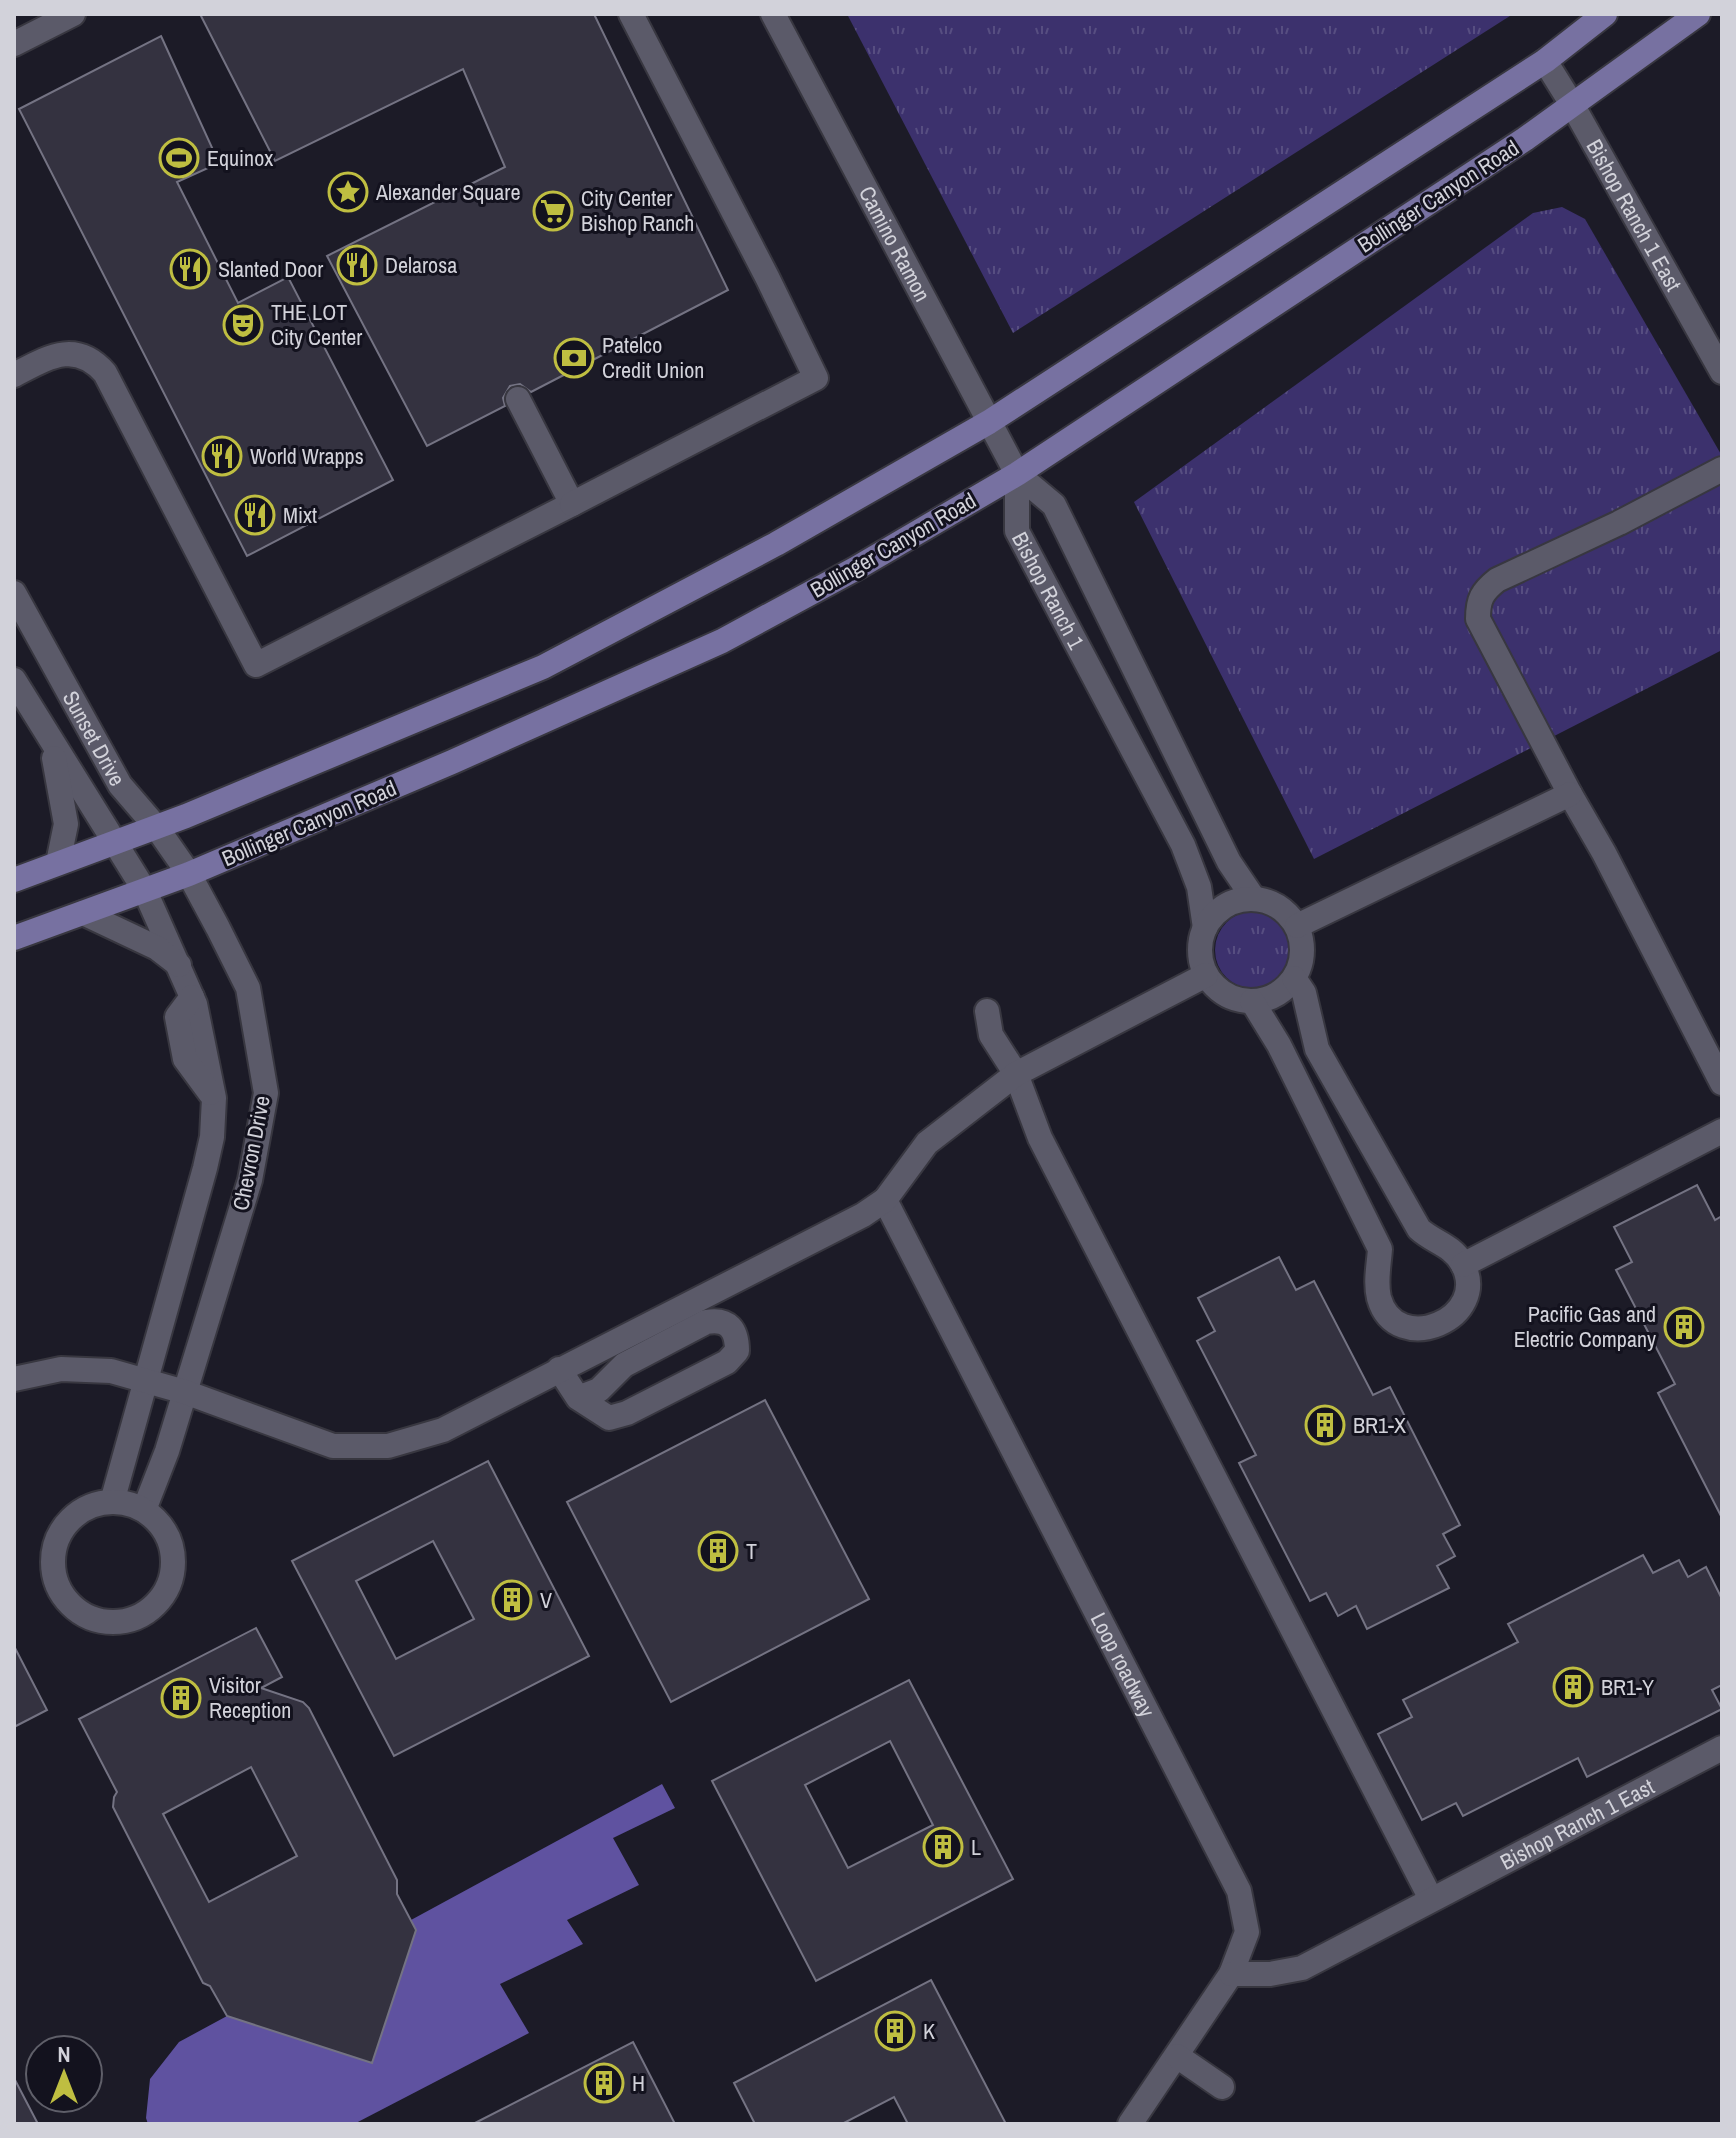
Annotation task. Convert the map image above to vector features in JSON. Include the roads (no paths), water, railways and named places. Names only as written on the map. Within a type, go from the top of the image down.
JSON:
[{"type":"main road","points":[[14,880],[157,828],[543,667],[776,544],[989,422],[1545,61],[1605,14]]},
{"type":"main road","name":"Bollinger Canyon Road","points":[[14,938],[189,874],[452,762],[722,641],[855,569],[1017,474],[1573,106],[1698,14]]},
{"type":"street","points":[[14,44],[73,14]]},
{"type":"street","points":[[14,375],[53,355],[76,354],[95,361],[105,373],[256,665],[816,378],[631,14]]},
{"type":"street","name":"Camino Ramon","points":[[773,14],[1017,474]]},
{"type":"street","name":"Bishop Ranch 1 East","points":[[1545,61],[1722,372]]},
{"type":"street","points":[[518,399],[572,504]]},
{"type":"street","points":[[1722,469],[1619,523],[1497,580],[1483,591],[1478,601],[1478,619],[1604,853],[1722,1083]]},
{"type":"street","name":"Bishop Ranch 1","points":[[1017,474],[1054,505],[1229,862],[1254,899]]},
{"type":"street","name":"Bishop Ranch 1","points":[[1017,474],[1017,531],[1183,845],[1199,887],[1205,928]]},
{"type":"street","name":"Sunset Drive","points":[[14,593],[120,785],[157,828],[189,874]]},
{"type":"street","name":"Sunset Drive","points":[[14,680],[145,891]]},
{"type":"street","name":"Sunset Drive","points":[[49,736],[66,824],[58,863]]},
{"type":"street","points":[[1297,926],[1570,794]]},
{"type":"street","name":"Chevron Drive","points":[[144,1510],[154,1489],[250,1180],[266,1093],[248,988],[189,874]]},
{"type":"street","points":[[145,891],[179,965]]},
{"type":"street","points":[[1254,899],[1277,905],[1297,926],[1303,953],[1294,978],[1279,993],[1252,1001],[1239,999],[1221,991],[1206,975],[1200,953],[1205,928],[1220,909],[1237,900],[1254,899]]},
{"type":"street","points":[[83,913],[157,948],[179,965]]},
{"type":"street","name":"Chevron Drive","points":[[112,1502],[212,1137],[214,1098],[185,1059],[177,1017],[192,997],[179,965]]},
{"type":"street","points":[[14,1379],[61,1369],[111,1371],[185,1392],[333,1446],[388,1446],[443,1430],[863,1215],[885,1200],[927,1143],[1016,1074],[1206,975]]},
{"type":"street","points":[[1252,1001],[1279,1045],[1380,1249],[1377,1282],[1385,1312],[1394,1320],[1411,1327],[1438,1326],[1451,1319],[1466,1291],[1463,1265],[1446,1245],[1432,1241],[1419,1229],[1317,1049],[1304,993],[1294,978]]},
{"type":"street","points":[[987,1011],[991,1035],[1016,1074],[1040,1138],[1431,1899]]},
{"type":"street","points":[[1463,1265],[1722,1131]]},
{"type":"street","name":"Loop roadway","points":[[885,1200],[1239,1891],[1247,1932],[1231,1974],[1130,2124]]},
{"type":"street","points":[[559,1369],[578,1398],[609,1418],[627,1413],[727,1362],[737,1351],[734,1330],[728,1323],[717,1320],[706,1322],[624,1365],[599,1390],[578,1398]]},
{"type":"street","points":[[112,1502],[144,1510],[160,1524],[170,1541],[173,1561],[170,1582],[160,1599],[145,1613],[126,1621],[106,1622],[86,1617],[70,1605],[58,1588],[52,1569],[53,1549],[61,1530],[75,1515],[92,1505],[112,1502]]},
{"type":"street","name":"Bishop Ranch 1 East","points":[[1231,1974],[1270,1974],[1302,1968],[1722,1748]]},
{"type":"street","points":[[1177,2056],[1222,2087]]},
{"type":"place","name":"Equinox","points":[[179,158]]},
{"type":"place","name":"Alexander Square","points":[[348,192]]},
{"type":"place","name":"City Center Bishop Ranch","points":[[553,211]]},
{"type":"place","name":"Delarosa","points":[[357,265]]},
{"type":"place","name":"Slanted Door","points":[[190,269]]},
{"type":"place","name":"THE LOT City Center","points":[[243,325]]},
{"type":"place","name":"Patelco Credit Union","points":[[574,358]]},
{"type":"place","name":"World Wrapps","points":[[222,456]]},
{"type":"place","name":"Mixt","points":[[255,515]]},
{"type":"place","name":"Pacific Gas and Electric Company","points":[[1684,1327]]},
{"type":"place","name":"BR1-X","points":[[1325,1425]]},
{"type":"place","name":"T","points":[[718,1551]]},
{"type":"place","name":"V","points":[[512,1600]]},
{"type":"place","name":"BR1-Y","points":[[1573,1687]]},
{"type":"place","name":"Visitor Reception","points":[[181,1698]]},
{"type":"place","name":"L","points":[[943,1847]]},
{"type":"place","name":"K","points":[[895,2031]]},
{"type":"place","name":"H","points":[[604,2083]]}]
